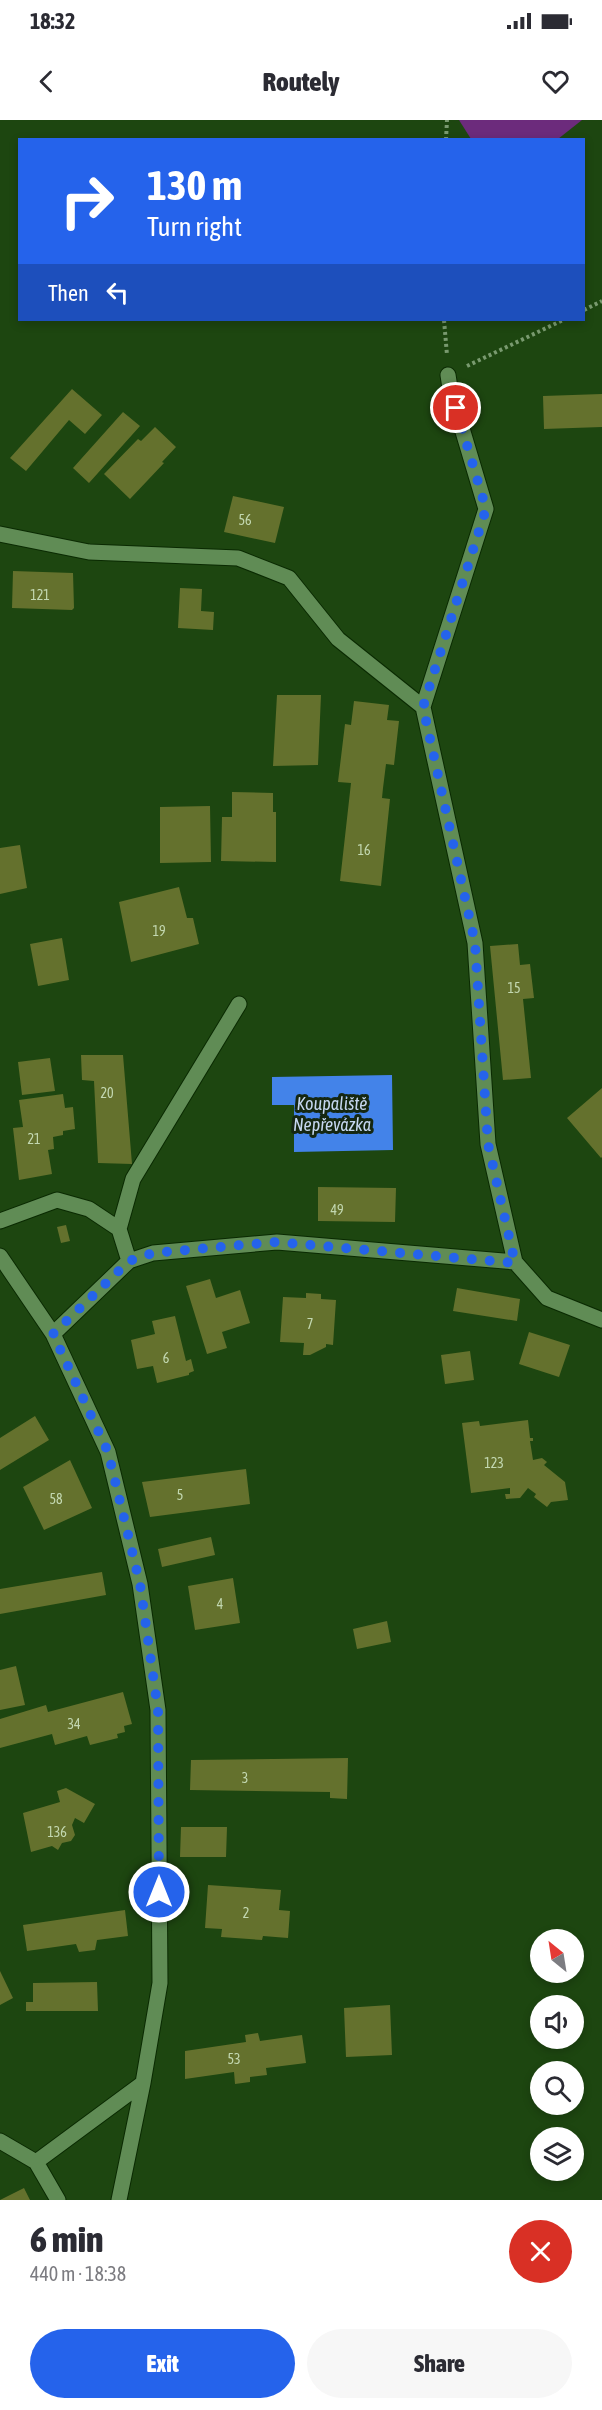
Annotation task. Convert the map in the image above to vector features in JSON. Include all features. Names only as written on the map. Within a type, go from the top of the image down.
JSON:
[{"type":"street","points":[[448,375],[486,509],[423,707],[475,943],[488,1144],[515,1263],[547,1299],[602,1320]]},
{"type":"street","points":[[0,534],[89,552],[238,558],[289,578],[338,639],[423,707]]},
{"type":"street","points":[[129,1261],[118,1229],[133,1179],[239,1004]]},
{"type":"street","points":[[0,1221],[57,1200],[89,1209],[118,1229]]},
{"type":"street","points":[[53,1334],[129,1261],[153,1253],[276,1242],[515,1263]]},
{"type":"street","points":[[0,1256],[53,1334],[108,1452],[140,1584],[158,1710],[160,1983],[143,2083],[119,2200]]},
{"type":"street","points":[[36,2162],[143,2083]]},
{"type":"street","points":[[0,2141],[36,2162],[58,2200]]},
{"type":"path","points":[[446,138],[447,120]]},
{"type":"path","points":[[585,310],[602,301]]},
{"type":"path","points":[[444,321],[448,375],[561,321]]},
{"type":"shaded area","points":[[459,120],[582,120],[559,138],[470,138]]},
{"type":"water","name":"Koupaliště Nepřevázka","points":[[392,1075],[393,1150],[294,1152],[294,1105],[272,1105],[272,1077]]},
{"type":"building","points":[[72,389],[102,415],[85,434],[69,420],[26,471],[10,458]]},
{"type":"building","points":[[602,394],[602,427],[544,429],[543,396]]},
{"type":"building","points":[[123,412],[140,426],[89,483],[73,468]]},
{"type":"building","points":[[155,427],[176,447],[130,499],[104,474],[138,439],[141,441]]},
{"type":"building","points":[[233,496],[284,507],[275,543],[224,532]]},
{"type":"building","points":[[13,571],[73,573],[74,608],[72,610],[12,608]]},
{"type":"building","points":[[180,588],[202,589],[201,611],[214,612],[213,630],[178,628]]},
{"type":"building","points":[[277,695],[321,695],[318,765],[273,766]]},
{"type":"building","points":[[354,701],[389,705],[387,720],[399,721],[394,765],[386,764],[383,788],[382,798],[390,799],[381,886],[340,881],[351,783],[338,782],[345,724],[351,725]]},
{"type":"building","points":[[232,792],[273,793],[273,812],[276,812],[276,862],[221,861],[222,817],[232,817]]},
{"type":"building","points":[[210,806],[211,862],[160,863],[160,807]]},
{"type":"building","points":[[20,845],[27,888],[0,894],[0,848]]},
{"type":"building","points":[[179,887],[187,918],[193,918],[199,944],[131,962],[119,902]]},
{"type":"building","points":[[62,938],[69,980],[38,986],[30,944]]},
{"type":"building","points":[[518,944],[520,965],[530,964],[534,998],[523,999],[531,1078],[503,1080],[490,946]]},
{"type":"building","points":[[81,1055],[123,1055],[132,1164],[98,1163],[94,1081],[82,1080]]},
{"type":"building","points":[[50,1058],[55,1091],[22,1095],[18,1062]]},
{"type":"building","points":[[602,1088],[602,1157],[601,1158],[567,1118]]},
{"type":"building","points":[[63,1094],[65,1108],[73,1107],[75,1129],[63,1131],[63,1135],[53,1137],[54,1149],[48,1150],[52,1174],[19,1180],[13,1128],[23,1127],[19,1100]]},
{"type":"building","points":[[318,1187],[396,1188],[395,1222],[318,1221]]},
{"type":"building","points":[[66,1225],[70,1241],[61,1243],[57,1227]]},
{"type":"building","points":[[210,1279],[216,1298],[240,1290],[250,1323],[222,1332],[227,1348],[207,1354],[186,1286]]},
{"type":"building","points":[[457,1288],[520,1299],[517,1321],[453,1311]]},
{"type":"building","points":[[306,1293],[321,1294],[321,1299],[336,1300],[333,1345],[326,1344],[326,1347],[310,1355],[303,1355],[304,1343],[280,1342],[283,1297],[306,1298]]},
{"type":"building","points":[[175,1316],[186,1361],[191,1359],[194,1371],[189,1375],[157,1383],[153,1366],[137,1369],[131,1340],[155,1334],[152,1321]]},
{"type":"building","points":[[529,1332],[570,1345],[559,1377],[519,1364]]},
{"type":"building","points":[[470,1351],[474,1380],[445,1384],[441,1355]]},
{"type":"building","points":[[35,1416],[49,1440],[0,1470],[0,1438]]},
{"type":"building","points":[[528,1420],[530,1438],[533,1438],[533,1441],[530,1441],[533,1460],[542,1458],[547,1462],[544,1465],[565,1482],[568,1500],[551,1502],[547,1507],[534,1497],[536,1494],[528,1488],[520,1498],[506,1499],[505,1494],[510,1494],[510,1488],[471,1493],[462,1423],[479,1421],[480,1426]]},
{"type":"building","points":[[70,1460],[92,1508],[44,1530],[23,1487]]},
{"type":"building","points":[[246,1469],[250,1504],[150,1517],[142,1482]]},
{"type":"building","points":[[211,1537],[215,1555],[162,1567],[158,1549]]},
{"type":"building","points":[[102,1572],[106,1595],[0,1614],[0,1589]]},
{"type":"building","points":[[233,1578],[240,1623],[195,1630],[188,1586]]},
{"type":"building","points":[[387,1621],[391,1642],[357,1649],[353,1629]]},
{"type":"building","points":[[16,1666],[25,1705],[0,1710],[0,1670]]},
{"type":"building","points":[[123,1692],[132,1724],[124,1726],[125,1732],[117,1734],[118,1738],[90,1745],[87,1736],[55,1745],[52,1734],[0,1748],[0,1719],[46,1705],[48,1712]]},
{"type":"building","points":[[348,1758],[347,1799],[330,1798],[330,1792],[190,1790],[191,1760]]},
{"type":"building","points":[[66,1788],[95,1804],[84,1823],[75,1818],[72,1825],[75,1835],[71,1841],[62,1843],[58,1850],[52,1846],[31,1852],[23,1813],[60,1802],[57,1791]]},
{"type":"building","points":[[181,1827],[227,1827],[226,1857],[180,1857]]},
{"type":"building","points":[[208,1885],[281,1890],[279,1910],[290,1911],[288,1938],[263,1936],[262,1940],[221,1937],[222,1929],[205,1928]]},
{"type":"building","points":[[125,1910],[128,1936],[97,1940],[95,1950],[79,1952],[76,1944],[27,1951],[23,1925]]},
{"type":"building","points":[[0,1971],[13,1998],[0,2005]]},
{"type":"building","points":[[97,1982],[98,2011],[26,2011],[26,2002],[33,2002],[33,1983]]},
{"type":"building","points":[[390,2005],[392,2055],[346,2057],[344,2008]]},
{"type":"building","points":[[258,2033],[260,2041],[302,2035],[306,2063],[266,2068],[267,2075],[250,2077],[250,2082],[235,2084],[234,2072],[185,2079],[185,2051],[246,2042],[245,2035]]},
{"type":"building","points":[[24,2188],[30,2200],[0,2200]]},
{"type":"route","points":[[159,1892],[158,1710],[140,1584],[108,1452],[53,1334],[129,1261],[153,1253],[276,1242],[515,1263],[488,1144],[475,943],[423,707],[486,509],[456,408]]}]
